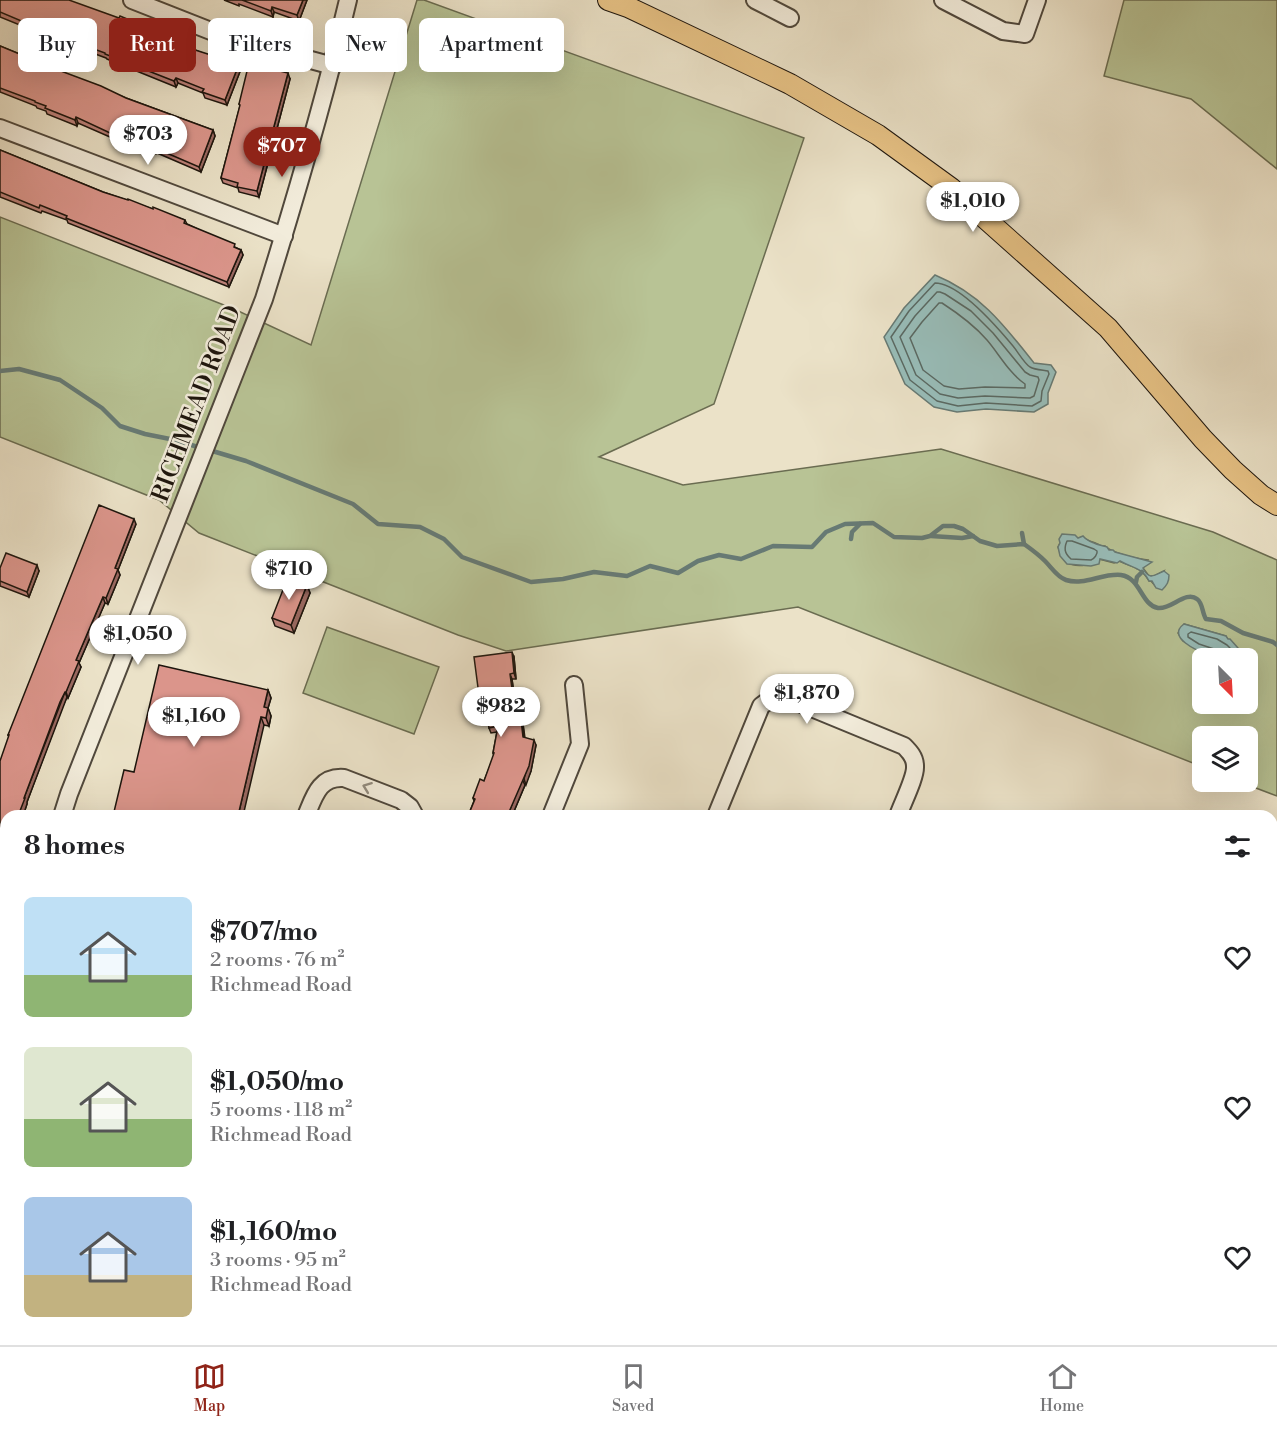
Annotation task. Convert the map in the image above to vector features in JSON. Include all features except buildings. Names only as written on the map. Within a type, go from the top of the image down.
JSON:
[{"type":"main road","points":[[608,0],[628,7],[790,84],[878,135],[951,188],[1108,328],[1203,439],[1254,489],[1277,505]]},
{"type":"street","points":[[132,0],[225,37],[325,64]]},
{"type":"street","name":"RICHMEAD ROAD","points":[[344,18],[348,0]]},
{"type":"street","points":[[755,0],[790,18]]},
{"type":"street","points":[[944,0],[1003,30],[1025,34],[1036,0]]},
{"type":"street","name":"RICHMEAD ROAD","points":[[64,810],[264,299],[331,72]]},
{"type":"street","points":[[0,128],[284,236]]},
{"type":"street","points":[[553,810],[580,744],[574,685]]},
{"type":"street","points":[[718,810],[761,706],[769,700],[785,697],[904,746],[912,754],[916,766],[900,810]]},
{"type":"street","points":[[309,810],[321,786],[336,778],[344,778],[401,800],[412,810]]},
{"type":"green space","points":[[417,0],[424,0],[474,18],[419,18],[419,72],[564,72],[564,51],[804,138],[714,404],[599,457],[683,485],[941,449],[1213,532],[1277,560],[1277,796],[1258,789],[1258,726],[1192,726],[1192,763],[798,607],[506,651],[458,635],[199,533],[159,500],[0,437],[0,217],[234,309],[311,345],[395,72],[407,72],[407,33]],"holes":[[[1083,537],[1131,557],[1148,560],[1143,568],[1149,576],[1164,571],[1156,587],[1139,570],[1119,561],[1114,563],[1099,559],[1080,566],[1064,559],[1058,547],[1060,543]]]},
{"type":"green space","points":[[1124,0],[1277,0],[1277,169],[1191,99],[1104,76]]},
{"type":"green space","points":[[327,627],[439,667],[414,734],[303,693]]},
{"type":"water","points":[[935,275],[966,291],[979,301],[1002,323],[1034,363],[1051,365],[1056,372],[1048,393],[1048,404],[1034,412],[986,409],[957,412],[934,407],[905,384],[884,337],[904,308]]},
{"type":"water","points":[[1062,534],[1075,535],[1078,538],[1083,536],[1109,550],[1152,562],[1143,568],[1145,572],[1152,576],[1164,571],[1169,575],[1169,580],[1162,590],[1156,588],[1140,570],[1120,561],[1117,563],[1100,559],[1099,564],[1091,566],[1067,564],[1060,556],[1058,547]]},
{"type":"water","points":[[1184,624],[1226,636],[1238,648],[1193,648],[1181,638],[1179,629]]},
{"type":"waterway","points":[[0,371],[19,369],[60,380],[102,408],[120,426],[201,448]]},
{"type":"waterway","points":[[209,450],[246,461],[353,504],[378,524],[420,527],[444,539],[462,557],[531,582],[563,579],[594,572],[627,576],[650,566],[678,573],[698,561],[719,555],[741,559],[773,546],[812,547],[826,532],[845,524],[873,523],[894,537],[922,538],[930,536],[943,526],[954,526],[963,529],[980,541],[997,546],[1024,544],[1043,559],[1057,575],[1066,580],[1080,581],[1114,575],[1128,577],[1148,602],[1158,608],[1163,608],[1183,598],[1193,597],[1200,603],[1206,619],[1221,621],[1243,633],[1277,645]]},
{"type":"waterway","points":[[851,539],[852,532],[860,524]]},
{"type":"waterway","points":[[1022,533],[1024,544]]},
{"type":"waterway","points":[[931,536],[962,538],[973,536]]},
{"type":"waterway","points":[[1136,582],[1142,572]]}]
